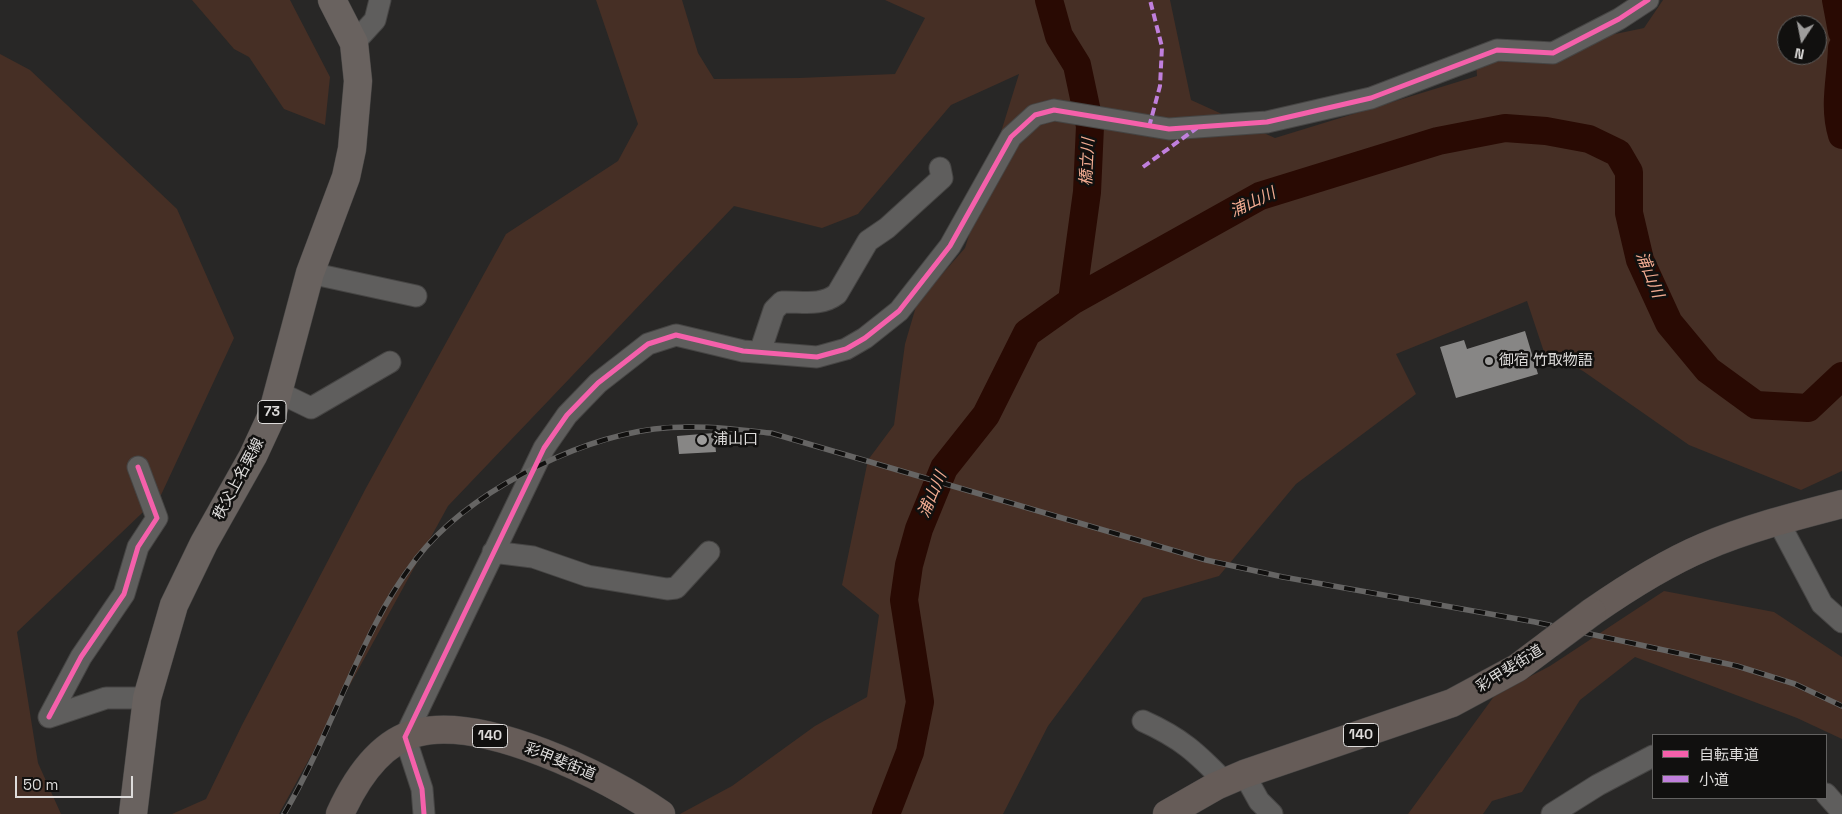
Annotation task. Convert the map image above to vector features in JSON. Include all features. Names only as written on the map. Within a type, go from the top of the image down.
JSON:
[{"type":"highway","name":"彩甲斐街道","points":[[1167,814],[1234,778],[1452,703],[1517,668],[1631,585],[1665,565],[1706,546],[1778,521],[1842,504]]},
{"type":"highway","name":"彩甲斐街道","points":[[340,814],[349,793],[370,764],[381,753],[416,733],[446,729],[478,733],[508,741],[614,784],[661,814]]},
{"type":"main road","name":"秩父上名栗線","points":[[133,814],[147,698],[174,605],[204,543],[253,456],[272,415],[310,273],[346,177],[352,149],[358,81],[354,43],[332,0]]},
{"type":"street","points":[[354,43],[375,20],[380,0]]},
{"type":"street","points":[[424,814],[422,789],[405,738],[493,552],[544,448],[567,415],[598,383],[648,344],[676,334],[742,351],[817,356],[846,348],[865,338],[899,311],[950,246],[1011,137],[1035,114],[1054,110],[1169,129],[1267,122],[1371,98],[1497,50],[1554,53],[1619,19],[1648,0]]},
{"type":"street","points":[[760,352],[774,310],[782,302],[816,303],[830,300],[837,294],[868,241],[887,228],[934,187],[942,178],[940,168]]},
{"type":"street","points":[[310,273],[416,296]]},
{"type":"street","points":[[278,392],[311,408],[390,362]]},
{"type":"street","points":[[138,467],[157,518],[138,546],[124,594],[81,658],[48,718],[106,698],[147,698]]},
{"type":"street","points":[[1778,521],[1822,604],[1842,622]]},
{"type":"street","points":[[493,552],[533,557],[588,576],[667,589],[676,588],[709,552]]},
{"type":"street","points":[[1144,721],[1171,733],[1234,778],[1272,814]]},
{"type":"street","points":[[1552,814],[1598,784],[1652,757]]},
{"type":"street","points":[[1827,795],[1842,812]]},
{"type":"shaded area","points":[[192,0],[290,0],[330,77],[325,125],[284,109],[249,57],[234,49]]},
{"type":"shaded area","points":[[596,0],[682,0],[698,53],[714,79],[895,74],[925,18],[885,0],[1170,0],[1191,100],[1275,138],[1477,76],[1476,63],[1644,28],[1663,0],[1842,0],[1842,471],[1801,490],[1689,445],[1583,371],[1544,352],[1527,301],[1396,354],[1416,394],[1296,484],[1219,576],[1143,598],[1048,726],[1003,814],[680,814],[732,786],[815,726],[867,697],[879,615],[842,585],[868,460],[894,425],[905,344],[917,303],[965,248],[1019,74],[951,105],[858,214],[822,228],[734,206],[448,506],[279,814],[172,814],[206,799],[242,725],[366,488],[506,234],[618,161],[638,124]]},
{"type":"shaded area","points":[[0,54],[30,70],[177,209],[234,338],[161,495],[17,632],[38,763],[61,814],[0,814]]},
{"type":"shaded area","points":[[1664,591],[1774,612],[1842,657],[1842,739],[1797,718],[1635,657],[1580,700],[1522,792],[1492,801],[1483,814],[1408,814],[1495,695],[1550,666]]},
{"type":"building","name":"御宿 竹取物語","points":[[1525,331],[1538,374],[1456,398],[1440,347],[1464,340],[1467,349]]},
{"type":"building","points":[[714,433],[716,452],[679,454],[677,436]]},
{"type":"waterway","name":"橋立川","points":[[1049,0],[1059,36],[1077,65],[1090,126],[1087,192],[1072,301]]},
{"type":"waterway","name":"浦山川","points":[[1836,0],[1842,32]]},
{"type":"waterway","name":"浦山川","points":[[1842,48],[1838,102],[1839,124],[1842,135]]},
{"type":"waterway","name":"浦山川","points":[[886,814],[910,752],[920,702],[904,600],[909,565],[919,529],[944,468],[986,415],[1027,333],[1072,301],[1260,196],[1438,141],[1505,128],[1546,131],[1589,139],[1618,153],[1629,172],[1629,213],[1640,260],[1669,323],[1708,370],[1756,405],[1808,408],[1842,376]]},
{"type":"railway","points":[[284,814],[309,767],[364,647],[385,607],[416,559],[438,535],[463,512],[524,473],[590,445],[623,435],[654,429],[683,427],[771,433],[1206,560],[1283,577],[1535,622],[1737,666],[1795,684],[1842,706]]},
{"type":"marked path","points":[[1149,127],[1160,86],[1162,47],[1150,0]]},
{"type":"marked path","points":[[1143,167],[1197,128]]},
{"type":"cycle path","points":[[424,814],[422,789],[405,737],[544,448],[567,415],[598,383],[648,344],[676,335],[743,351],[817,357],[846,349],[865,338],[899,311],[950,246],[1011,137],[1035,115],[1054,110],[1169,129],[1267,122],[1371,98],[1497,50],[1553,53],[1619,19],[1648,0]]},
{"type":"cycle path","points":[[49,717],[81,657],[124,594],[138,547],[157,518],[138,467]]},
{"type":"place","name":"御宿 竹取物語","points":[[1489,361]]},
{"type":"place","name":"浦山口","points":[[702,440]]}]
